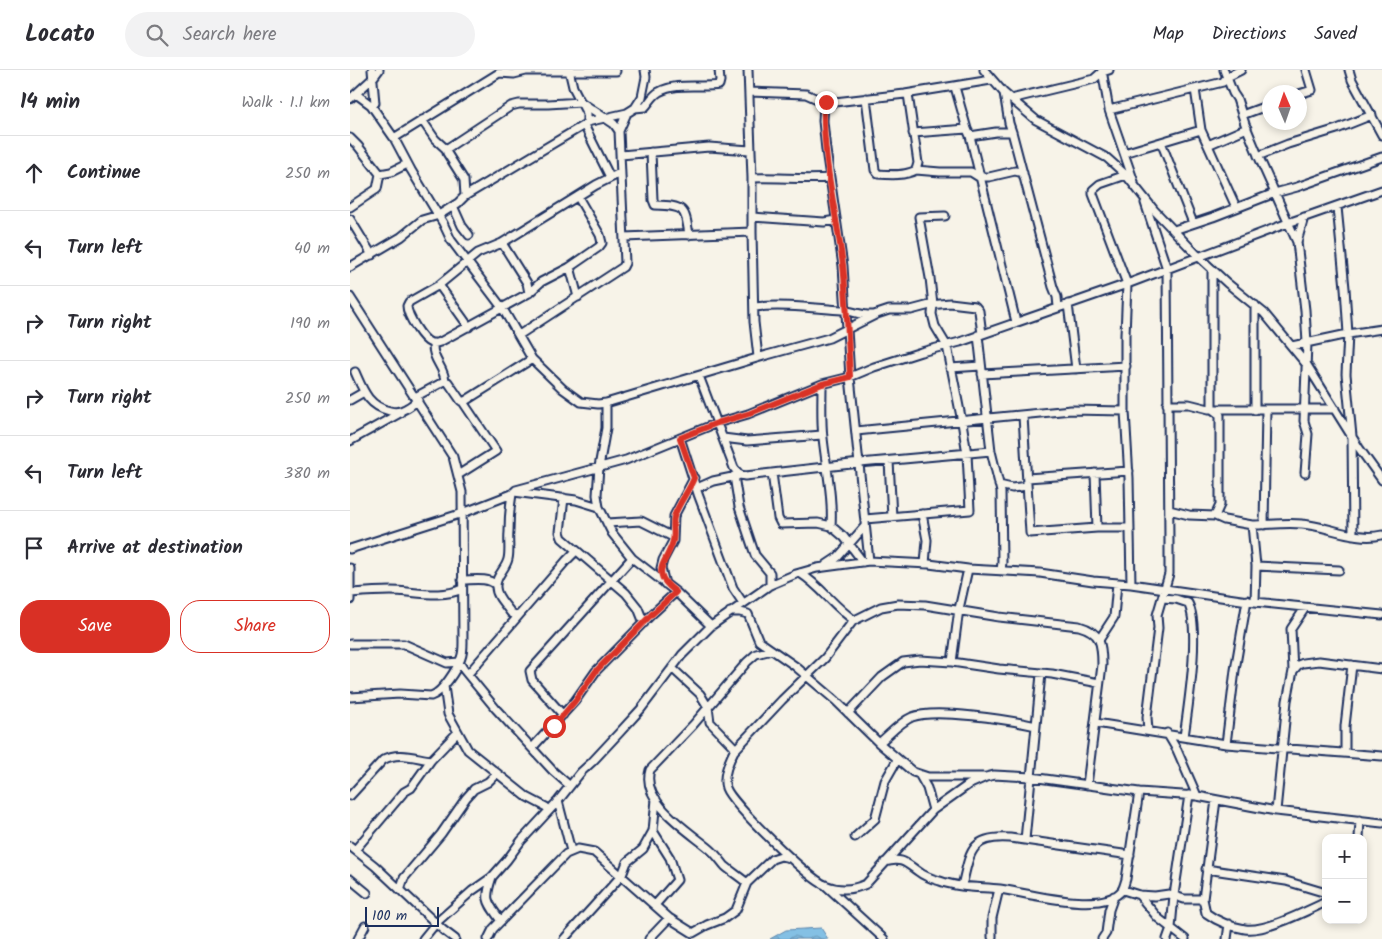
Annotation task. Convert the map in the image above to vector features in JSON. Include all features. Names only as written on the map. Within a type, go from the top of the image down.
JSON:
[{"type":"street","points":[[371,106],[374,103],[372,70]]},
{"type":"street","points":[[350,99],[379,70]]},
{"type":"street","points":[[350,267],[402,237],[422,220],[439,216],[465,196],[586,123],[627,113],[635,108],[642,97],[646,77],[645,70]]},
{"type":"street","points":[[635,108],[645,107],[658,93],[673,88],[689,85],[719,85],[719,70]]},
{"type":"street","points":[[748,70],[752,232],[758,357]]},
{"type":"street","points":[[984,70],[1011,100],[1046,126],[1107,158],[1126,175],[1145,200],[1199,257],[1227,283],[1255,305],[1307,365],[1313,377],[1382,480]]},
{"type":"street","points":[[1225,74],[1241,70]]},
{"type":"street","points":[[1306,70],[1312,90],[1307,92]]},
{"type":"street","points":[[1349,70],[1352,80],[1382,135]]},
{"type":"street","points":[[569,71],[573,87],[587,114],[586,123],[610,176]]},
{"type":"street","points":[[394,138],[499,73],[616,71]]},
{"type":"street","points":[[1011,100],[1094,79],[1104,71]]},
{"type":"street","points":[[1104,71],[1109,110],[1135,185]]},
{"type":"street","points":[[1109,110],[1223,82],[1225,74]]},
{"type":"street","points":[[1225,74],[1237,99],[1258,156],[1297,242],[1307,343],[1304,421],[1308,434],[1305,473]]},
{"type":"street","points":[[749,92],[806,94],[824,102],[850,101],[908,94],[991,80]]},
{"type":"street","points":[[955,87],[1016,322]]},
{"type":"street","points":[[1195,89],[1201,130],[1236,207]]},
{"type":"street","points":[[1004,93],[1009,123],[1057,297],[1058,307]]},
{"type":"street","points":[[356,94],[371,106],[394,138],[451,240],[503,309],[532,359],[563,389],[581,402],[606,403],[758,357],[829,338],[876,314],[889,310],[911,310],[950,303],[977,307],[979,311],[982,370],[991,451],[1001,492],[1001,571]]},
{"type":"street","points":[[908,94],[918,163],[916,170]]},
{"type":"street","points":[[866,98],[875,170],[878,174],[893,175],[916,170],[971,172],[979,177],[989,177],[1015,171],[1023,173]]},
{"type":"street","points":[[446,150],[515,105],[581,102],[614,124],[619,131]]},
{"type":"street","points":[[824,102],[823,121],[843,266],[850,377],[865,523],[866,562]]},
{"type":"street","points":[[1242,115],[1262,108]]},
{"type":"street","points":[[519,335],[623,267],[625,263],[619,131],[627,113]]},
{"type":"street","points":[[1258,156],[1372,115]]},
{"type":"street","points":[[422,120],[446,150],[464,180],[465,196]]},
{"type":"street","points":[[1208,145],[1247,128]]},
{"type":"street","points":[[1124,153],[1201,130]]},
{"type":"street","points":[[913,133],[1012,132]]},
{"type":"street","points":[[350,138],[380,174],[377,189],[350,207]]},
{"type":"street","points":[[1161,142],[1193,223]]},
{"type":"street","points":[[620,154],[709,147],[750,150]]},
{"type":"street","points":[[651,152],[652,195],[655,205],[672,206],[682,210],[686,215],[689,235]]},
{"type":"street","points":[[1174,230],[1382,157]]},
{"type":"street","points":[[380,174],[391,172],[407,164]]},
{"type":"street","points":[[578,197],[600,235],[602,243],[599,247],[570,267],[541,282],[530,293],[503,309],[440,342],[433,343],[427,341],[409,316],[407,306],[409,302],[439,285],[478,253],[502,243],[610,176],[620,172]]},
{"type":"street","points":[[1126,175],[1100,184],[1093,190],[1092,194],[1127,284],[1125,411],[1129,471],[1131,584]]},
{"type":"street","points":[[752,178],[779,177],[806,180],[830,178]]},
{"type":"street","points":[[350,549],[463,513],[513,493],[516,490],[626,460],[717,423],[748,414],[822,384],[947,346],[1127,284],[1304,217],[1382,190]]},
{"type":"street","points":[[1145,200],[1166,269],[1169,510],[1169,574],[1158,615],[1147,716],[1148,732]]},
{"type":"street","points":[[453,206],[462,226],[469,235]]},
{"type":"street","points":[[1337,207],[1348,334],[1346,374],[1352,436],[1353,535]]},
{"type":"street","points":[[824,567],[838,558],[865,523],[892,517],[970,510],[967,454],[962,422],[947,346],[935,326],[932,314],[933,305],[920,217],[945,216]]},
{"type":"street","points":[[752,217],[824,222],[836,220]]},
{"type":"street","points":[[1297,242],[1304,217]]},
{"type":"street","points":[[350,219],[372,255]]},
{"type":"street","points":[[624,237],[752,232]]},
{"type":"street","points":[[502,243],[527,283],[530,293]]},
{"type":"street","points":[[570,267],[578,296]]},
{"type":"street","points":[[1212,269],[1212,409]]},
{"type":"street","points":[[439,285],[469,327]]},
{"type":"street","points":[[350,297],[353,306],[417,399],[453,457],[462,492],[463,513],[463,650],[460,662],[439,693],[431,696],[400,694],[350,698]]},
{"type":"street","points":[[1068,304],[1076,369]]},
{"type":"street","points":[[755,307],[777,305],[846,310],[864,315],[876,314]]},
{"type":"street","points":[[1255,305],[1255,410]]},
{"type":"street","points":[[1292,346],[1382,329]]},
{"type":"street","points":[[433,343],[432,354],[445,381],[448,382],[463,402],[496,451],[458,475]]},
{"type":"street","points":[[463,402],[532,359]]},
{"type":"street","points":[[950,368],[982,370],[1076,369],[1126,366]]},
{"type":"street","points":[[355,372],[372,404],[394,412],[404,410]]},
{"type":"street","points":[[699,376],[737,476],[739,508],[743,522],[755,555],[770,573],[770,585]]},
{"type":"street","points":[[350,441],[404,410],[445,381]]},
{"type":"street","points":[[822,384],[822,435],[832,512],[831,526]]},
{"type":"street","points":[[350,400],[364,392]]},
{"type":"street","points":[[606,403],[606,428],[599,467],[598,507],[619,544],[632,558],[676,592],[711,626]]},
{"type":"street","points":[[1167,404],[1189,404],[1212,409],[1335,409]]},
{"type":"street","points":[[1212,409],[1220,415],[1220,506],[1215,516]]},
{"type":"street","points":[[856,432],[1071,410],[1125,411]]},
{"type":"street","points":[[1264,525],[1266,410]]},
{"type":"street","points":[[1023,416],[1030,533],[1097,528],[1130,528]]},
{"type":"street","points":[[723,438],[747,442],[822,435]]},
{"type":"street","points":[[680,438],[698,494],[733,588],[743,602]]},
{"type":"street","points":[[697,488],[713,481],[737,476],[991,451]]},
{"type":"street","points":[[889,461],[892,517]]},
{"type":"street","points":[[999,485],[1012,488],[1027,482],[1095,473],[1129,471]]},
{"type":"street","points":[[1095,473],[1097,528]]},
{"type":"street","points":[[772,474],[780,524],[818,523],[831,526],[866,562]]},
{"type":"street","points":[[665,584],[662,564],[673,537],[674,516],[694,478]]},
{"type":"street","points":[[513,493],[564,498],[598,507]]},
{"type":"street","points":[[513,493],[509,518],[509,558],[498,577],[496,586],[498,596],[511,613],[518,616]]},
{"type":"street","points":[[564,498],[561,535],[576,551],[626,593],[638,608],[644,623]]},
{"type":"street","points":[[1169,510],[1188,515],[1215,516],[1224,520],[1252,525],[1302,524],[1353,535],[1382,535]]},
{"type":"street","points":[[922,514],[927,540],[925,564]]},
{"type":"street","points":[[607,524],[641,521],[673,537]]},
{"type":"street","points":[[1252,525],[1256,566],[1255,602]]},
{"type":"street","points":[[468,674],[566,560],[576,551]]},
{"type":"street","points":[[563,715],[532,680],[530,671],[632,558]]},
{"type":"street","points":[[422,939],[436,923],[472,891],[492,877],[581,772],[641,709],[672,668],[711,626],[770,585],[800,573],[824,567],[866,562],[925,564],[968,569],[1040,573],[1255,602],[1382,615]]},
{"type":"street","points":[[1256,566],[1339,570]]},
{"type":"street","points":[[350,568],[350,593],[392,591],[436,593],[454,592],[462,589]]},
{"type":"street","points":[[952,662],[959,610],[968,569]]},
{"type":"street","points":[[800,573],[812,580],[842,612],[854,620]]},
{"type":"street","points":[[462,580],[485,580],[494,583],[496,586]]},
{"type":"street","points":[[1099,640],[1114,617],[1117,583]]},
{"type":"street","points":[[533,748],[575,701],[596,671],[676,592]]},
{"type":"street","points":[[1162,598],[1176,599],[1188,603],[1192,616],[1192,669],[1184,737]]},
{"type":"street","points":[[1226,744],[1234,670],[1247,600]]},
{"type":"street","points":[[884,939],[760,829],[727,790],[725,782],[730,760],[736,749],[827,657],[854,620],[881,607],[898,604],[926,605],[998,617],[1079,626],[1091,630],[1097,635],[1102,656],[1096,724],[1087,785]]},
{"type":"street","points":[[1276,811],[1287,700],[1293,671],[1290,629],[1305,608]]},
{"type":"street","points":[[729,612],[748,614],[759,641],[795,666],[835,700],[879,743],[913,772],[936,778],[986,777]]},
{"type":"street","points":[[350,644],[404,644],[447,663],[460,662]]},
{"type":"street","points":[[747,883],[726,867],[711,850],[675,822],[651,792],[648,778],[650,770],[693,725],[747,662],[756,654],[772,650]]},
{"type":"street","points":[[848,713],[882,677],[903,662],[920,660],[952,662],[1099,683]]},
{"type":"street","points":[[460,662],[486,697],[553,771],[570,786]]},
{"type":"street","points":[[1293,671],[1298,665],[1311,662],[1382,669]]},
{"type":"street","points":[[1345,752],[1345,726],[1352,665]]},
{"type":"street","points":[[672,668],[693,687],[708,707],[710,722],[736,749]]},
{"type":"street","points":[[1025,840],[1041,674]]},
{"type":"street","points":[[444,686],[448,714],[468,750],[534,802],[546,807],[549,811]]},
{"type":"street","points":[[879,743],[910,718],[921,714],[1017,721],[1036,726]]},
{"type":"street","points":[[1096,724],[1226,744],[1382,756]]},
{"type":"street","points":[[455,939],[353,848],[404,792],[411,788],[431,760],[458,732]]},
{"type":"street","points":[[1167,734],[1177,750],[1197,796]]},
{"type":"street","points":[[350,796],[388,757],[400,755],[431,760]]},
{"type":"street","points":[[855,837],[875,819],[885,781],[898,760]]},
{"type":"street","points":[[400,890],[404,878],[435,841],[466,798],[474,789],[488,782],[497,773]]},
{"type":"street","points":[[919,774],[927,788],[933,810]]},
{"type":"street","points":[[824,885],[842,889],[860,887],[866,884],[933,810],[968,785],[994,775],[1139,792],[1189,795],[1276,811],[1382,823]]},
{"type":"street","points":[[885,862],[900,860],[908,863],[928,877],[962,886],[999,889],[1030,896],[1081,902],[1099,901],[1114,896],[1122,890],[1130,855],[1139,792]]},
{"type":"street","points":[[1166,939],[1171,928],[1189,795]]},
{"type":"street","points":[[564,939],[622,875],[627,862],[642,849],[652,831],[656,799]]},
{"type":"street","points":[[1216,800],[1203,899],[1206,913],[1216,920],[1246,929],[1264,928],[1322,904]]},
{"type":"street","points":[[558,801],[572,851]]},
{"type":"street","points":[[1359,834],[1360,820]]},
{"type":"street","points":[[652,831],[670,858],[677,880],[655,904]]},
{"type":"street","points":[[962,886],[968,859],[978,843],[986,839],[997,837],[1025,840],[1130,855]]},
{"type":"street","points":[[488,939],[493,929],[557,862],[572,851],[584,849],[594,852],[692,936],[707,925],[732,914],[738,906],[747,883],[777,857],[787,856],[793,859]]},
{"type":"street","points":[[1206,869],[1286,881],[1322,892]]},
{"type":"street","points":[[492,877],[487,892],[487,899],[501,921]]},
{"type":"street","points":[[350,878],[367,893]]},
{"type":"street","points":[[992,937],[992,918],[999,889]]},
{"type":"street","points":[[1122,890],[1139,895],[1174,895],[1184,899],[1203,899]]},
{"type":"street","points":[[1139,895],[1151,911],[1185,939]]},
{"type":"street","points":[[1102,939],[1106,933],[1109,910],[1114,896]]},
{"type":"street","points":[[649,939],[669,918]]},
{"type":"street","points":[[1227,939],[1229,924]]},
{"type":"street","points":[[358,939],[365,926]]},
{"type":"water","points":[[821,928],[828,939],[770,939],[786,930]]},
{"type":"route","points":[[554,726],[575,701],[596,671],[676,592],[665,584],[661,568],[663,560],[673,542],[674,516],[690,489],[694,478],[680,438],[717,423],[748,414],[822,384],[850,377],[843,266],[823,121],[824,102],[826,102]]}]
